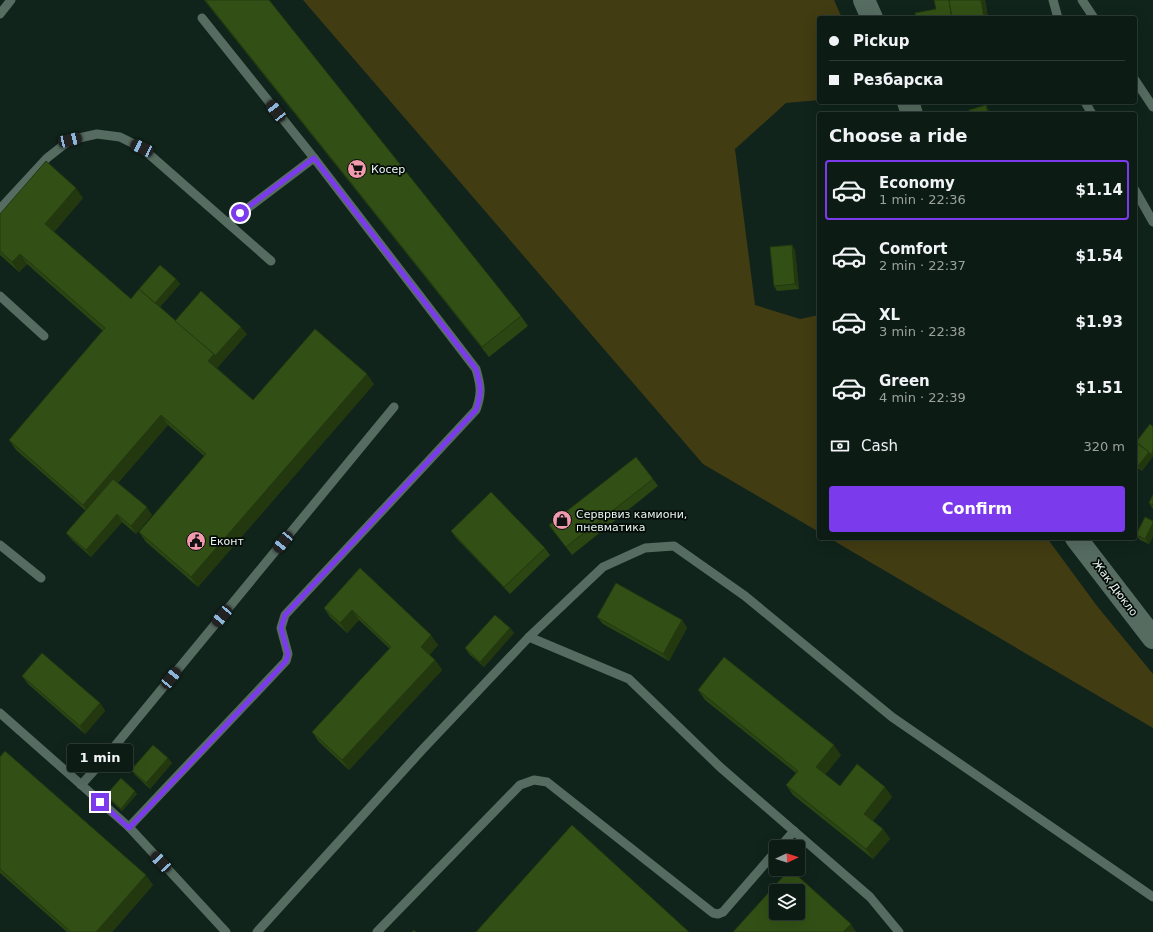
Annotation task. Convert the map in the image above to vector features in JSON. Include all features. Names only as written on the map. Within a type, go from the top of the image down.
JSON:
[{"type":"street","points":[[864,0],[871,16]]},
{"type":"street","name":"Жак Дюкло","points":[[1078,540],[1153,638]]},
{"type":"lane","points":[[0,14],[11,0]]},
{"type":"lane","points":[[1053,0],[1057,16]]},
{"type":"lane","points":[[1082,0],[1093,16]]},
{"type":"lane","points":[[129,828],[286,661],[288,654],[281,628],[285,615],[476,410],[481,396],[480,382],[476,369],[314,158],[202,18]]},
{"type":"lane","points":[[1137,83],[1153,108]]},
{"type":"lane","points":[[0,209],[47,158],[70,140],[97,134],[120,137],[142,148],[271,261]]},
{"type":"lane","points":[[228,222],[314,158]]},
{"type":"lane","points":[[1137,194],[1153,222]]},
{"type":"lane","points":[[0,296],[44,336]]},
{"type":"lane","points":[[81,785],[100,764],[394,407]]},
{"type":"lane","points":[[0,545],[41,578]]},
{"type":"lane","points":[[257,932],[422,750],[529,637],[603,567],[645,548],[674,546],[745,596],[892,717],[1153,897]]},
{"type":"lane","points":[[529,637],[629,679],[720,767],[870,897],[899,932]]},
{"type":"lane","points":[[0,713],[129,828],[226,932]]},
{"type":"lane","points":[[377,932],[520,785],[534,780],[547,782],[713,913],[718,914],[723,912],[769,859]]},
{"type":"lane","points":[[786,840],[794,831]]},
{"type":"shaded area","points":[[303,0],[834,0],[841,16],[817,16],[817,100],[786,103],[735,149],[755,305],[800,319],[817,315],[817,531],[703,464]]},
{"type":"shaded area","points":[[832,540],[1048,540],[1097,606],[1153,674],[1153,728]]},
{"type":"building","points":[[205,0],[269,0],[521,316],[482,347]]},
{"type":"building","points":[[934,0],[949,0],[952,16],[916,16],[915,13],[936,9]]},
{"type":"building","points":[[949,0],[981,0],[984,16],[952,16]]},
{"type":"building","points":[[986,105],[988,112],[970,112],[969,110]]},
{"type":"building","points":[[46,161],[76,188],[45,224],[131,299],[139,289],[214,354],[208,361],[253,400],[315,329],[367,374],[191,577],[139,532],[206,454],[161,415],[83,505],[9,440],[105,328],[20,254],[12,262],[0,251],[0,214]]},
{"type":"building","points":[[792,245],[795,284],[774,286],[770,247]]},
{"type":"building","points":[[160,265],[176,279],[155,303],[139,289]]},
{"type":"building","points":[[201,291],[241,327],[215,356],[175,321]]},
{"type":"building","points":[[1150,424],[1153,427],[1153,451],[1150,455],[1149,452],[1137,443]]},
{"type":"building","points":[[1137,443],[1149,452],[1137,465]]},
{"type":"building","points":[[636,457],[653,479],[566,547],[549,525]]},
{"type":"building","points":[[113,479],[147,507],[131,526],[117,514],[86,550],[66,533]]},
{"type":"building","points":[[491,492],[545,548],[504,587],[451,531]]},
{"type":"building","points":[[1153,495],[1153,505],[1149,503]]},
{"type":"building","points":[[1145,517],[1153,521],[1145,539],[1137,535]]},
{"type":"building","points":[[360,568],[431,635],[421,647],[435,660],[342,760],[312,732],[391,647],[352,610],[340,623],[324,608]]},
{"type":"building","points":[[616,583],[682,620],[663,654],[597,617]]},
{"type":"building","points":[[495,615],[510,628],[480,662],[465,648]]},
{"type":"building","points":[[42,653],[100,703],[80,726],[22,676]]},
{"type":"building","points":[[724,657],[834,745],[816,767],[840,786],[857,764],[885,787],[864,814],[883,829],[866,849],[786,785],[798,771],[698,690]]},
{"type":"building","points":[[153,745],[168,758],[146,783],[131,770]]},
{"type":"building","points":[[5,751],[146,875],[96,932],[71,932],[0,869],[0,757]]},
{"type":"building","points":[[121,778],[135,791],[121,809],[106,795]]},
{"type":"building","points":[[572,825],[689,932],[476,932]]},
{"type":"building","points":[[784,876],[798,876],[851,924],[843,932],[733,932],[769,892],[769,920],[805,920],[805,884],[776,884]]},
{"type":"place","name":"Косер","points":[[357,169]]},
{"type":"place","name":"Серврвиз камиони, пневматика","points":[[562,520]]},
{"type":"place","name":"Еконт","points":[[196,541]]},
{"type":"route","points":[[100,802],[129,828],[276,672],[286,661],[288,654],[281,628],[285,615],[476,410],[481,396],[480,382],[476,369],[314,158],[240,213]]}]
